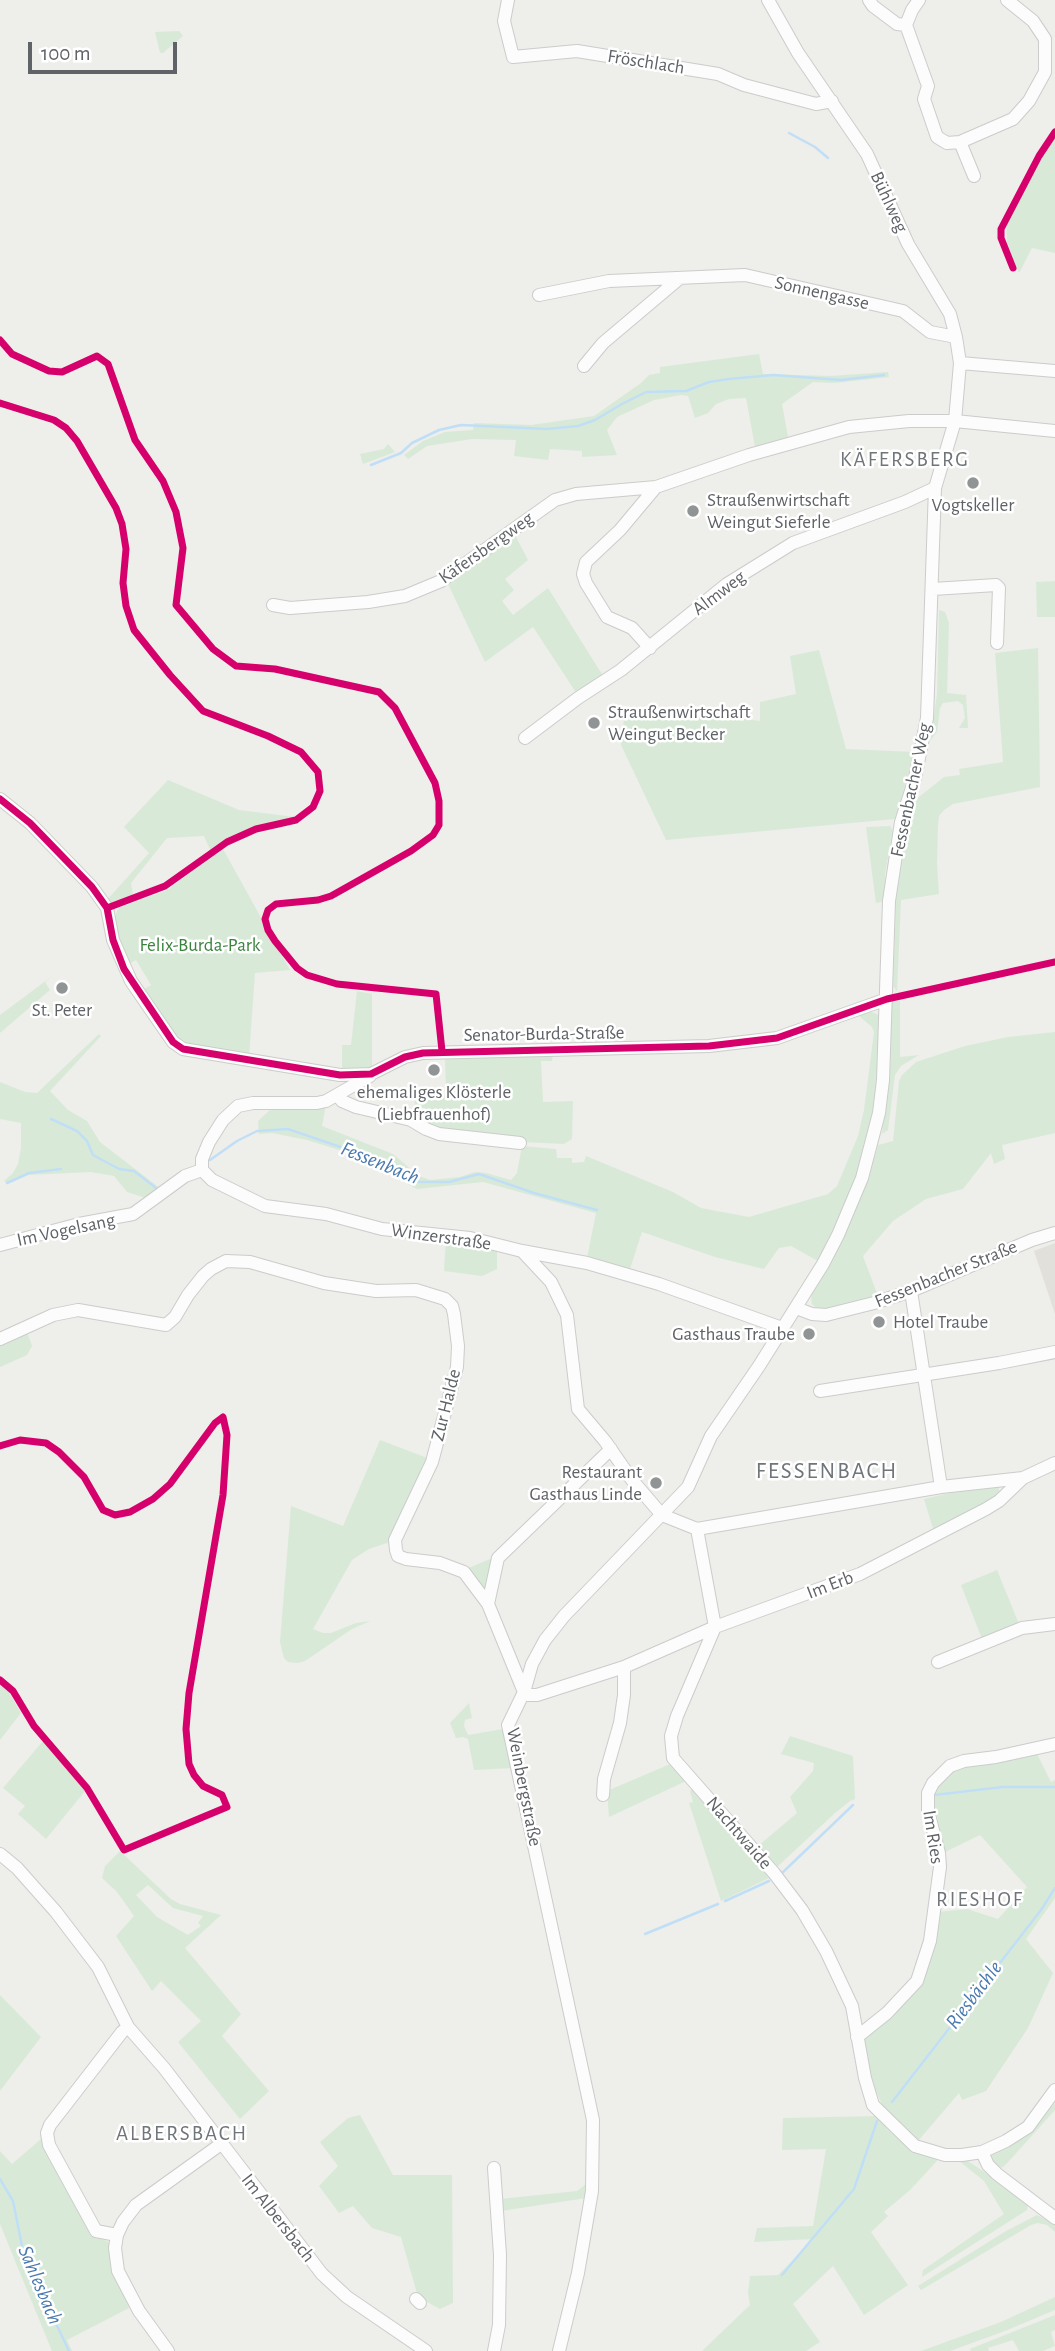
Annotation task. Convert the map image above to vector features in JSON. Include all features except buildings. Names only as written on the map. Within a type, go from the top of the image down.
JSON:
[{"type":"street","name":"Fröschlach","points":[[508,0],[504,20],[513,57],[577,51],[718,74],[744,85],[816,104],[832,101]]},
{"type":"street","name":"Bühlweg","points":[[768,0],[798,53],[867,154],[908,244],[950,314],[960,363],[955,421]]},
{"type":"street","points":[[869,0],[897,24],[906,25]]},
{"type":"street","points":[[919,0],[906,25],[928,86],[924,99],[937,137],[947,144],[960,142],[1013,119],[1029,101],[1045,72],[1045,39],[1033,21],[1007,0]]},
{"type":"street","points":[[960,142],[974,176]]},
{"type":"street","name":"Sonnengasse","points":[[539,295],[609,281],[745,275],[903,311],[930,331],[956,337]]},
{"type":"street","points":[[584,366],[603,342],[680,278]]},
{"type":"street","points":[[960,363],[1055,371]]},
{"type":"street","name":"Käfersbergweg","points":[[273,605],[290,608],[368,602],[405,596],[441,581],[555,500],[576,494],[656,487],[750,455],[849,427],[909,421],[955,421],[1055,431]]},
{"type":"street","name":"Fessenbacher Weg","points":[[796,1308],[838,1235],[862,1178],[879,1113],[887,999],[889,901],[901,822],[915,778],[927,718],[935,488],[955,421]]},
{"type":"street","points":[[650,648],[632,628],[607,617],[583,575],[586,562],[620,530],[656,487]]},
{"type":"street","name":"Almweg","points":[[525,737],[650,648],[727,584],[793,543],[905,502],[935,488]]},
{"type":"street","points":[[933,589],[996,585],[999,588],[997,643]]},
{"type":"street","name":"Senator-Burda-Straße","points":[[0,799],[30,823],[92,887],[107,908],[113,940],[124,969],[173,1042],[183,1049],[340,1075],[372,1074]]},
{"type":"street","name":"Senator-Burda-Straße","points":[[338,1096],[405,1057],[423,1053],[709,1046],[777,1038],[887,999]]},
{"type":"street","points":[[340,1075],[338,1096],[342,1101],[356,1107],[411,1120],[439,1134],[520,1143]]},
{"type":"street","points":[[202,1170],[202,1159],[208,1142],[223,1120],[239,1106],[253,1103],[317,1103],[338,1096]]},
{"type":"street","name":"Im Vogelsang","points":[[0,1245],[79,1224],[133,1214],[185,1176],[202,1170]]},
{"type":"street","name":"Winzerstraße","points":[[202,1170],[212,1180],[265,1206],[326,1214],[382,1229],[470,1238],[522,1251]]},
{"type":"street","name":"Fessenbacher Straße","points":[[796,1308],[811,1314],[843,1312],[911,1292],[1032,1240],[1055,1233]]},
{"type":"street","points":[[522,1251],[587,1263],[641,1278],[782,1328]]},
{"type":"street","points":[[522,1251],[551,1282],[567,1315],[578,1409],[662,1515],[697,1529],[941,1487],[1023,1478],[1055,1463]]},
{"type":"street","name":"Zur Halde","points":[[0,1339],[53,1315],[78,1310],[166,1325],[211,1269],[226,1261],[250,1262],[324,1283],[376,1291],[416,1290],[433,1293],[445,1299],[452,1306],[458,1346],[457,1367],[432,1462],[395,1540],[396,1550],[398,1556],[406,1559],[440,1563],[464,1572],[488,1604],[524,1692]]},
{"type":"street","points":[[911,1292],[941,1487]]},
{"type":"street","name":"Weinbergstraße","points":[[559,2351],[579,2273],[592,2191],[593,2120],[508,1725],[524,1692],[532,1664],[545,1640],[557,1624],[688,1487],[711,1436],[796,1308]]},
{"type":"street","points":[[820,1391],[1055,1352]]},
{"type":"street","points":[[488,1604],[498,1558],[611,1449]]},
{"type":"street","name":"Im Erb","points":[[524,1692],[537,1695],[624,1667],[715,1627],[860,1574],[986,1509],[999,1501],[1023,1478]]},
{"type":"street","points":[[697,1529],[715,1627]]},
{"type":"street","points":[[938,1662],[1022,1628],[1055,1625]]},
{"type":"street","name":"Nachtwaide","points":[[715,1627],[674,1726],[671,1736],[673,1758],[774,1873],[802,1910],[826,1951],[852,2006],[865,2078],[873,2105],[915,2146],[945,2155],[982,2152]]},
{"type":"street","points":[[603,1795],[605,1772],[620,1723],[624,1667]]},
{"type":"street","name":"Im Ries","points":[[858,2037],[887,2013],[917,1980],[930,1941],[940,1867],[928,1811],[928,1793],[933,1783],[950,1766],[964,1761],[1055,1744]]},
{"type":"street","name":"Im Albersbach","points":[[0,1854],[17,1868],[56,1912],[98,1967],[128,2027],[164,2068],[322,2274],[335,2287],[426,2351]]},
{"type":"street","points":[[117,2235],[96,2231],[49,2145],[47,2133],[50,2125],[128,2027]]},
{"type":"street","points":[[1055,2090],[1028,2127],[982,2152],[988,2165],[997,2174],[1055,2218]]},
{"type":"street","points":[[168,2351],[139,2311],[118,2271],[117,2235],[136,2205],[221,2144]]},
{"type":"street","points":[[494,2168],[500,2255],[499,2325],[494,2351]]},
{"type":"shaded area","points":[[1055,1243],[1055,1314],[1034,1251]]},
{"type":"green space","points":[[179,31],[183,36],[160,53],[155,32]]},
{"type":"green space","points":[[1055,137],[1055,253],[1032,248],[1019,273],[1007,243],[1006,225],[1027,180]]},
{"type":"green space","points":[[759,354],[763,374],[830,376],[888,372],[889,377],[834,383],[813,382],[782,404],[788,437],[755,447],[746,398],[729,399],[716,404],[708,413],[695,418],[688,396],[681,395],[654,400],[617,417],[607,430],[617,455],[582,457],[582,451],[550,449],[548,460],[514,456],[516,440],[472,439],[427,446],[408,459],[404,455],[423,441],[445,432],[473,430],[474,423],[531,425],[594,416],[649,375],[660,373],[660,367]]},
{"type":"green space","points":[[388,444],[395,452],[363,464],[360,454],[384,449]]},
{"type":"green space","points":[[514,533],[528,560],[505,579],[514,590],[502,601],[513,615],[548,588],[605,679],[577,694],[533,627],[485,662],[447,582]]},
{"type":"green space","points":[[1055,581],[1055,617],[1037,617],[1036,582]]},
{"type":"green space","points":[[939,610],[945,612],[949,623],[947,693],[966,695],[968,728],[959,728],[965,718],[963,705],[958,701],[943,703],[937,732],[930,741],[937,694]]},
{"type":"green space","points":[[1038,648],[1040,787],[953,804],[939,816],[939,894],[901,900],[897,991],[893,986],[900,851],[914,801],[944,777],[960,775],[959,769],[1003,762],[995,653]]},
{"type":"green space","points":[[819,650],[846,749],[915,752],[895,819],[666,840],[621,745],[624,719],[677,709],[760,721],[760,702],[796,694],[790,656]]},
{"type":"green space","points":[[168,780],[239,810],[295,817],[238,835],[211,852],[204,836],[167,838],[131,883],[133,895],[110,904],[107,900],[149,853],[124,827]]},
{"type":"green space","points":[[890,826],[893,831],[885,874],[885,901],[876,903],[866,827]]},
{"type":"green space","name":"Felix-Burda-Park","points":[[223,849],[290,970],[255,973],[249,1057],[184,1043],[174,1035],[141,991],[151,985],[136,960],[127,965],[115,917],[118,908],[167,890]]},
{"type":"green space","points":[[55,974],[45,982],[50,990],[0,1033],[0,1015]]},
{"type":"green space","points":[[357,991],[372,994],[372,1069],[342,1071],[342,1045],[351,1045]]},
{"type":"green space","points":[[900,1000],[900,1057],[919,1055],[901,1066],[895,1075],[888,1130],[882,1134],[891,1059],[891,1003]]},
{"type":"green space","points":[[868,1011],[881,1018],[877,1099],[858,1177],[818,1261],[791,1246],[779,1248],[764,1269],[715,1257],[642,1232],[630,1269],[587,1258],[596,1213],[483,1182],[417,1189],[408,1184],[396,1170],[368,1159],[307,1140],[272,1133],[259,1134],[258,1121],[272,1108],[326,1105],[322,1126],[393,1154],[419,1176],[430,1180],[460,1177],[475,1172],[511,1180],[517,1173],[522,1146],[556,1149],[557,1158],[572,1158],[572,1163],[584,1162],[586,1156],[673,1192],[701,1208],[749,1217],[828,1194],[837,1186],[858,1136],[864,1110],[874,1032],[858,1015]]},
{"type":"green space","points":[[1055,1032],[1055,1133],[1002,1145],[1005,1159],[994,1164],[991,1153],[963,1189],[926,1199],[893,1221],[863,1256],[878,1296],[829,1309],[816,1308],[812,1304],[811,1295],[845,1233],[869,1178],[878,1145],[893,1141],[899,1081],[902,1075],[916,1062],[965,1046],[1008,1037]]},
{"type":"green space","points":[[99,1034],[101,1036],[50,1091],[68,1110],[87,1121],[100,1142],[161,1189],[149,1199],[127,1192],[114,1176],[91,1172],[28,1175],[8,1184],[4,1181],[18,1164],[21,1123],[0,1119],[0,1082],[25,1092],[37,1093]]},
{"type":"green space","points":[[553,1054],[552,1061],[541,1061],[543,1102],[573,1101],[572,1139],[564,1144],[447,1133],[414,1118],[415,1095],[446,1095],[445,1055]]},
{"type":"green space","points":[[446,1239],[464,1241],[497,1251],[497,1269],[482,1276],[444,1271]]},
{"type":"green space","points":[[26,1329],[32,1346],[27,1355],[0,1367],[0,1341]]},
{"type":"green space","points":[[380,1440],[430,1459],[390,1542],[369,1549],[352,1560],[313,1629],[331,1633],[356,1623],[370,1621],[352,1629],[305,1661],[288,1662],[284,1658],[280,1642],[291,1506],[343,1526]]},
{"type":"green space","points":[[989,1484],[998,1486],[1000,1493],[996,1499],[934,1532],[924,1499]]},
{"type":"green space","points":[[495,1557],[485,1592],[466,1569]]},
{"type":"green space","points":[[997,1570],[1019,1624],[982,1639],[961,1585]]},
{"type":"green space","points":[[0,1682],[4,1684],[21,1713],[0,1740]]},
{"type":"green space","points":[[469,1703],[472,1718],[465,1720],[464,1726],[468,1735],[503,1729],[513,1768],[474,1770],[468,1739],[456,1738],[450,1723]]},
{"type":"green space","points":[[790,1736],[853,1756],[855,1799],[835,1813],[776,1868],[758,1846],[797,1813],[790,1797],[813,1771],[814,1763],[781,1754]]},
{"type":"green space","points":[[43,1741],[85,1791],[46,1839],[18,1814],[25,1806],[3,1788]]},
{"type":"green space","points":[[1037,1754],[1051,1782],[1055,1780],[1055,1898],[1026,1939],[1053,1973],[1028,2028],[986,2091],[962,2100],[959,2093],[918,2141],[884,2109],[872,2082],[862,2038],[910,1995],[938,1912],[967,1909],[998,1919],[1027,1887],[980,1835],[945,1852],[932,1794],[939,1783],[957,1769]]},
{"type":"green space","points":[[670,1764],[684,1778],[684,1782],[609,1817],[607,1791]]},
{"type":"green space","points":[[693,1788],[771,1877],[721,1901],[689,1803],[693,1802],[690,1791]]},
{"type":"green space","points":[[120,1851],[171,1899],[221,1915],[185,1948],[241,2014],[222,2036],[269,2091],[240,2119],[178,2042],[201,2021],[161,1981],[152,1991],[116,1936],[134,1916],[117,1892],[102,1878],[105,1866]],"holes":[[[148,1885],[173,1908],[203,1916],[198,1923],[201,1926],[188,1935],[157,1917],[136,1895]]]},
{"type":"green space","points":[[0,1995],[41,2037],[0,2091]]},
{"type":"green space","points":[[1055,2103],[1055,2110],[1003,2167],[996,2169],[989,2154],[1015,2143],[1034,2127]]},
{"type":"green space","points":[[360,2115],[393,2175],[452,2175],[453,2303],[440,2309],[418,2297],[401,2237],[372,2228],[353,2206],[339,2213],[319,2186],[338,2166],[320,2142],[348,2118]]},
{"type":"green space","points":[[877,2116],[888,2130],[908,2147],[936,2157],[937,2161],[910,2190],[884,2212],[888,2216],[871,2232],[908,2285],[864,2315],[833,2266],[793,2304],[820,2342],[806,2351],[702,2351],[750,2305],[750,2276],[778,2275],[814,2239],[754,2242],[757,2228],[813,2226],[826,2149],[782,2150],[783,2118]]},
{"type":"green space","points":[[41,2139],[97,2239],[110,2243],[112,2265],[129,2308],[67,2340],[72,2351],[52,2351],[0,2224],[0,2151],[12,2164]]},
{"type":"green space","points":[[965,2159],[1017,2194],[1028,2205],[1027,2210],[922,2277],[923,2270],[1004,2214],[984,2181],[958,2160]]},
{"type":"green space","points":[[586,2184],[586,2198],[501,2211],[500,2199],[577,2191]]},
{"type":"green space","points":[[1037,2215],[1055,2224],[1055,2232],[1047,2225],[1031,2225],[921,2290],[918,2286],[1006,2231]]},
{"type":"green space","points":[[1055,2297],[1055,2310],[1005,2331],[950,2351],[921,2351],[1001,2322]]},
{"type":"green space","points":[[1055,2315],[1055,2330],[1051,2332],[1055,2346],[1043,2351],[1019,2351],[1013,2340],[988,2348],[989,2351],[970,2349]]},
{"type":"waterway","points":[[789,133],[815,147],[828,158]]},
{"type":"waterway","points":[[371,465],[401,453],[412,443],[439,430],[461,425],[547,429],[578,426],[595,420],[646,392],[686,391],[709,382],[773,375],[841,380],[884,375]]},
{"type":"waterway","name":"Fessenbach","points":[[51,1119],[77,1131],[87,1141],[93,1155],[119,1169],[134,1171],[156,1188]]},
{"type":"waterway","name":"Fessenbach","points":[[210,1160],[257,1131],[288,1129],[399,1167],[418,1182],[449,1182],[479,1174],[534,1193],[597,1210]]},
{"type":"waterway","points":[[7,1183],[29,1173],[61,1169]]},
{"type":"waterway","name":"Riesbächle","points":[[934,1795],[1003,1787],[1055,1787]]},
{"type":"waterway","name":"Riesbächle","points":[[781,1874],[853,1805]]},
{"type":"waterway","points":[[725,1901],[769,1881]]},
{"type":"waterway","name":"Riesbächle","points":[[892,2102],[1041,1910],[1055,1888]]},
{"type":"waterway","points":[[645,1934],[718,1904]]},
{"type":"waterway","points":[[782,2275],[854,2189],[877,2121]]},
{"type":"waterway","name":"Sahlesbach","points":[[0,2179],[13,2201],[24,2256],[69,2351]]},
{"type":"cycle path","points":[[1013,268],[1001,238],[1001,229],[1039,156],[1055,132]]},
{"type":"cycle path","points":[[0,340],[12,354],[49,371],[62,372],[97,356],[108,364],[135,440],[163,481],[176,512],[183,548],[176,605],[213,649],[236,666],[275,669],[379,692],[395,708],[435,783],[439,801],[439,825],[433,835],[411,851],[331,896],[276,904],[268,910],[265,919],[275,941],[297,968],[307,975],[337,984],[436,994],[442,1051]]},
{"type":"cycle path","points":[[0,403],[54,420],[66,428],[77,441],[116,508],[122,524],[126,549],[123,583],[126,606],[134,630],[170,675],[203,711],[301,752],[318,772],[320,791],[313,807],[296,820],[256,829],[227,842],[165,886],[107,908]]},
{"type":"cycle path","points":[[0,799],[30,823],[92,887],[107,908],[113,940],[124,969],[173,1042],[183,1049],[340,1075],[371,1074],[405,1057],[423,1053],[709,1046],[777,1038],[887,999],[1055,962]]},
{"type":"cycle path","points":[[0,1446],[20,1440],[46,1443],[84,1477],[103,1510],[115,1515],[130,1512],[153,1499],[170,1484],[215,1423],[223,1417],[227,1435],[223,1495],[189,1693],[186,1729],[189,1764],[194,1775],[203,1786],[222,1795],[227,1807],[124,1850],[87,1788],[34,1726],[13,1691],[0,1680]]},
{"type":"place","name":"Vogtskeller","points":[[973,483]]},
{"type":"place","name":"Straußenwirtschaft Weingut Sieferle","points":[[693,511]]},
{"type":"place","name":"Straußenwirtschaft Weingut Becker","points":[[594,723]]},
{"type":"place","name":"St. Peter","points":[[62,988]]},
{"type":"place","name":"ehemaliges Klösterle (Liebfrauenhof)","points":[[434,1070]]},
{"type":"place","name":"Hotel Traube","points":[[879,1322]]},
{"type":"place","name":"Gasthaus Traube","points":[[809,1334]]},
{"type":"place","name":"Restaurant Gasthaus Linde","points":[[656,1483]]},
{"type":"district","name":"KÄFERSBERG","points":[[905,460]]},
{"type":"district","name":"FESSENBACH","points":[[827,1471]]},
{"type":"district","name":"RIESHOF","points":[[980,1900]]},
{"type":"district","name":"ALBERSBACH","points":[[182,2134]]}]
